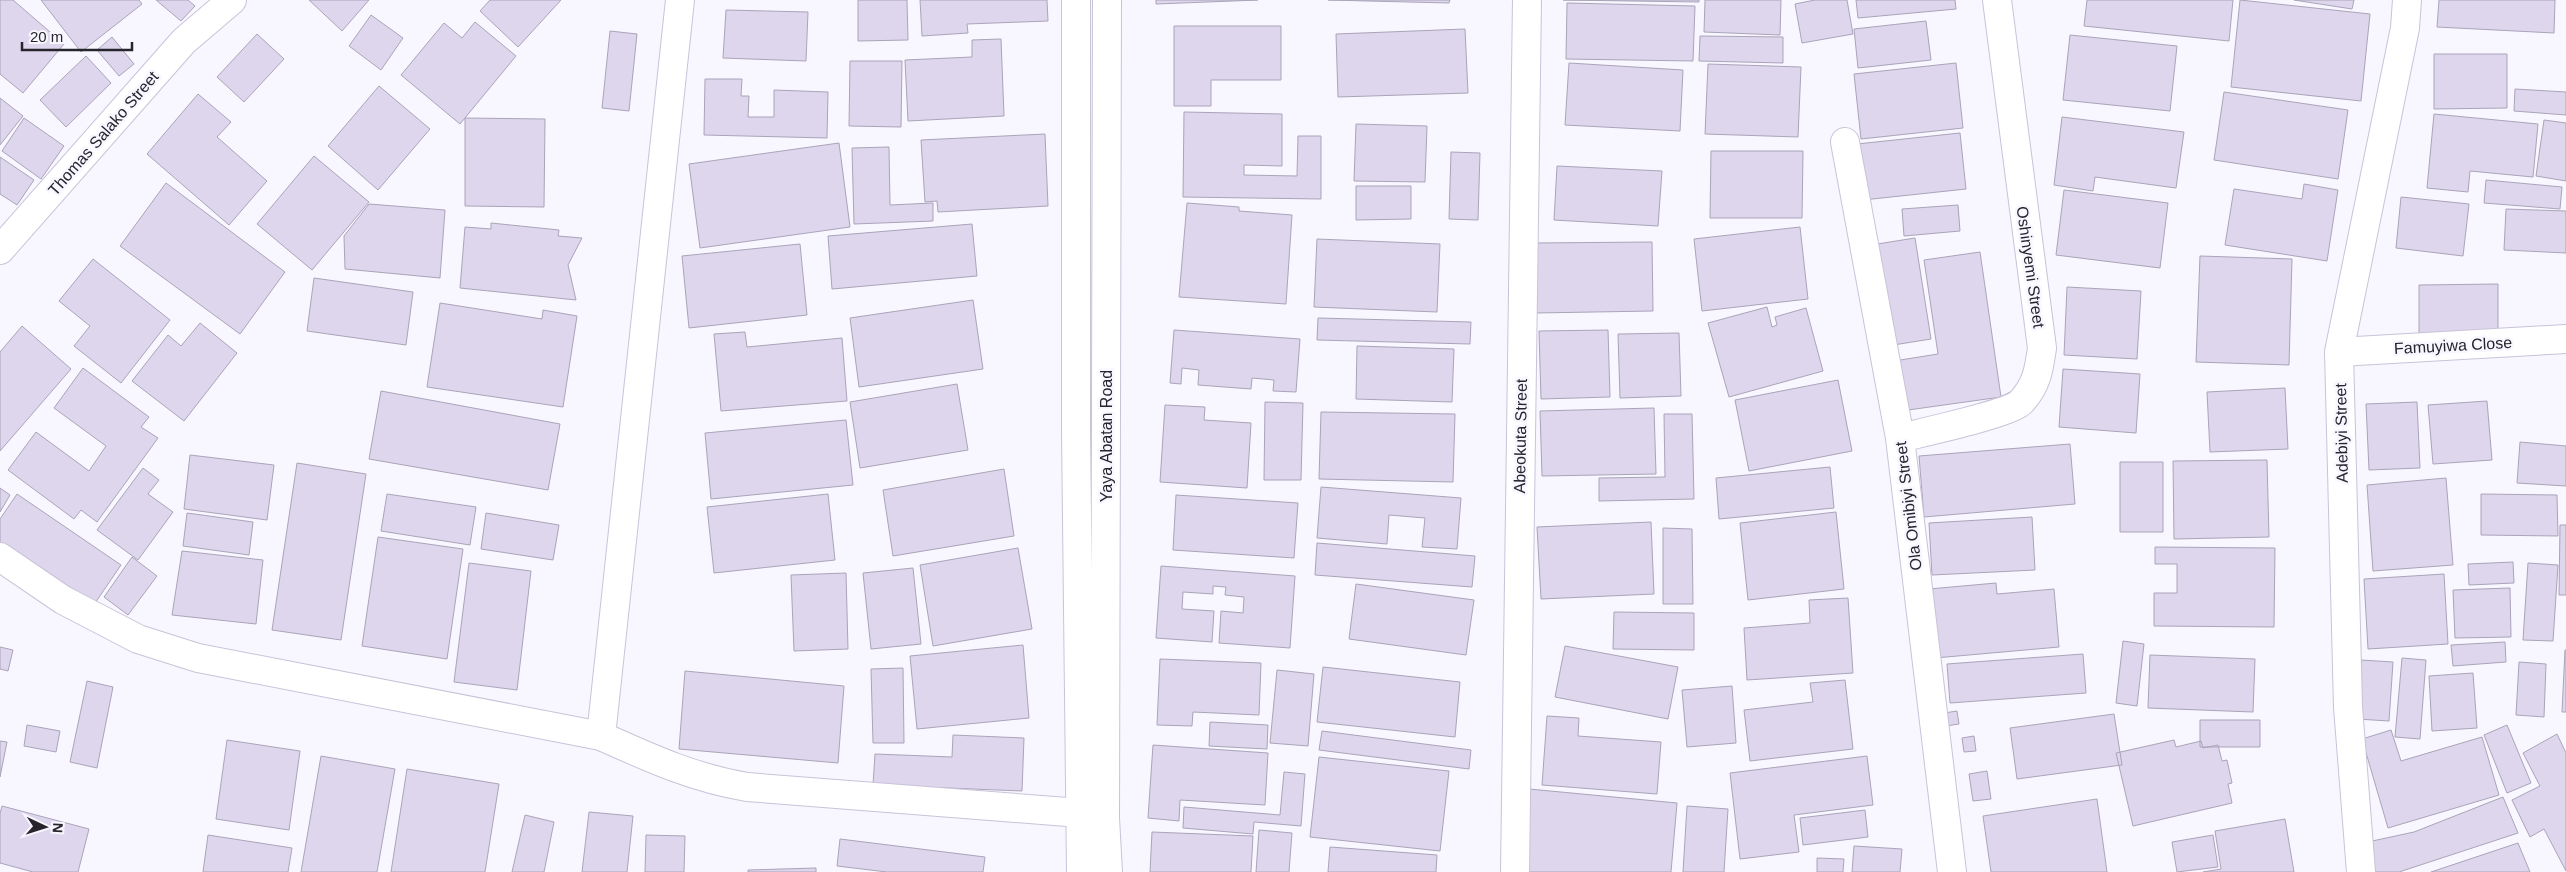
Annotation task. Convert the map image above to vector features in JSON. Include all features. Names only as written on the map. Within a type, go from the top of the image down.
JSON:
[{"type":"street","name":"Thomas Salako Street","points":[[0,250],[184,41],[232,0]]},
{"type":"street","points":[[601,736],[680,0]]},
{"type":"street","name":"Yaya Abatan Road","points":[[1076,0],[1076,432],[1082,872]]},
{"type":"street","name":"Yaya Abatan Road","points":[[1107,0],[1105,818],[1108,872]]},
{"type":"street","name":"Abeokuta Street","points":[[1515,872],[1527,0]]},
{"type":"street","name":"Oshinyemi Street","points":[[1900,438],[1996,412],[2021,403],[2038,377],[2042,348],[1997,0]]},
{"type":"street","name":"Adebiyi Street","points":[[2361,872],[2348,707],[2339,352],[2405,28],[2407,0]]},
{"type":"street","name":"Ola Omibiyi Street","points":[[1845,142],[1900,438],[1952,872]]},
{"type":"street","name":"Famuyiwa Close","points":[[2339,352],[2566,339]]},
{"type":"street","points":[[0,556],[63,600],[138,639],[198,658],[601,736],[680,771],[711,781],[747,787],[1080,813]]},
{"type":"building","points":[[0,0],[13,0],[64,44],[23,93],[0,74]]},
{"type":"building","points":[[41,0],[139,0],[142,4],[81,52]]},
{"type":"building","points":[[156,0],[188,0],[195,6],[181,21]]},
{"type":"building","points":[[309,0],[369,0],[342,31]]},
{"type":"building","points":[[490,0],[561,0],[518,47],[480,11]]},
{"type":"building","points":[[858,0],[907,0],[908,40],[858,41]]},
{"type":"building","points":[[920,0],[1047,0],[1048,21],[967,24],[968,33],[922,36]]},
{"type":"building","points":[[1156,0],[1258,0],[1156,4]]},
{"type":"building","points":[[1328,0],[1450,0],[1449,3]]},
{"type":"building","points":[[1563,0],[1699,0],[1699,2]]},
{"type":"building","points":[[1705,0],[1781,0],[1780,35],[1704,32]]},
{"type":"building","points":[[1815,0],[1847,0],[1853,34],[1802,43],[1795,4]]},
{"type":"building","points":[[1856,0],[1955,0],[1956,9],[1858,18]]},
{"type":"building","points":[[2087,0],[2233,0],[2229,41],[2084,26]]},
{"type":"building","points":[[2240,0],[2370,14],[2361,101],[2231,87]]},
{"type":"building","points":[[2294,0],[2354,0],[2352,9]]},
{"type":"building","points":[[2439,0],[2555,0],[2554,33],[2437,27]]},
{"type":"building","points":[[1567,3],[1695,6],[1693,61],[1566,59]]},
{"type":"building","points":[[726,10],[808,12],[806,61],[723,58]]},
{"type":"building","points":[[371,15],[403,38],[381,70],[349,46]]},
{"type":"building","points":[[1926,21],[1931,60],[1858,68],[1854,29]]},
{"type":"building","points":[[475,22],[516,56],[460,124],[401,75],[444,23],[462,38]]},
{"type":"building","points":[[1174,26],[1281,26],[1281,80],[1211,80],[1211,106],[1174,106]]},
{"type":"building","points":[[1465,29],[1468,93],[1338,97],[1336,34]]},
{"type":"building","points":[[610,31],[637,34],[629,111],[602,108]]},
{"type":"building","points":[[257,34],[284,59],[244,102],[217,77]]},
{"type":"building","points":[[2070,35],[2177,46],[2170,111],[2063,100]]},
{"type":"building","points":[[1700,36],[1783,37],[1783,63],[1699,61]]},
{"type":"building","points":[[112,37],[134,64],[119,76],[97,50]]},
{"type":"building","points":[[1001,39],[1004,116],[908,121],[905,60],[972,57],[972,40]]},
{"type":"building","points":[[2434,54],[2507,54],[2507,108],[2434,109]]},
{"type":"building","points":[[86,56],[111,83],[66,127],[40,100]]},
{"type":"building","points":[[850,61],[902,61],[901,127],[849,126]]},
{"type":"building","points":[[1569,63],[1683,70],[1680,131],[1565,125]]},
{"type":"building","points":[[1956,63],[1963,128],[1861,139],[1854,74]]},
{"type":"building","points":[[1708,64],[1801,67],[1798,137],[1705,134]]},
{"type":"building","points":[[705,79],[742,79],[741,96],[749,96],[748,117],[774,117],[774,90],[828,92],[827,138],[704,135]]},
{"type":"building","points":[[379,86],[430,129],[378,190],[328,146]]},
{"type":"building","points":[[2515,89],[2566,92],[2566,115],[2514,111]]},
{"type":"building","points":[[2224,92],[2348,110],[2338,179],[2214,160]]},
{"type":"building","points":[[198,94],[231,122],[217,137],[267,181],[229,225],[147,154]]},
{"type":"building","points":[[0,98],[23,116],[0,145]]},
{"type":"building","points":[[1184,112],[1282,114],[1282,166],[1244,165],[1244,175],[1297,176],[1298,136],[1321,136],[1321,199],[1183,197]]},
{"type":"building","points":[[2434,114],[2538,124],[2533,177],[2470,171],[2468,192],[2427,188]]},
{"type":"building","points":[[2062,117],[2184,132],[2176,188],[2095,177],[2093,191],[2054,185]]},
{"type":"building","points":[[24,118],[64,146],[41,179],[2,151]]},
{"type":"building","points":[[465,118],[545,119],[544,207],[465,206]]},
{"type":"building","points":[[2544,120],[2566,123],[2566,181],[2536,176]]},
{"type":"building","points":[[1356,124],[1427,126],[1425,182],[1354,181]]},
{"type":"building","points":[[1960,133],[1966,189],[1863,200],[1857,144]]},
{"type":"building","points":[[1045,134],[1048,206],[938,212],[937,201],[925,202],[921,140]]},
{"type":"building","points":[[839,143],[850,227],[700,248],[689,164]]},
{"type":"building","points":[[889,147],[890,205],[933,203],[933,221],[854,224],[852,148]]},
{"type":"building","points":[[1711,151],[1803,151],[1802,218],[1710,218]]},
{"type":"building","points":[[1451,152],[1480,153],[1478,220],[1449,219]]},
{"type":"building","points":[[314,156],[369,202],[312,270],[257,224]]},
{"type":"building","points":[[0,157],[34,180],[17,205],[0,194]]},
{"type":"building","points":[[1557,166],[1662,171],[1658,226],[1554,220]]},
{"type":"building","points":[[2486,180],[2562,187],[2560,209],[2484,203]]},
{"type":"building","points":[[166,183],[285,272],[240,334],[120,246]]},
{"type":"building","points":[[2304,184],[2338,190],[2327,261],[2225,245],[2234,189],[2302,199]]},
{"type":"building","points":[[1356,186],[1411,186],[1411,219],[1356,220]]},
{"type":"building","points":[[2064,190],[2168,203],[2160,268],[2056,255]]},
{"type":"building","points":[[2401,197],[2469,204],[2463,256],[2396,248]]},
{"type":"building","points":[[1187,203],[1239,207],[1239,211],[1292,215],[1286,304],[1179,297]]},
{"type":"building","points":[[369,204],[445,210],[440,278],[345,269],[344,236]]},
{"type":"building","points":[[1958,205],[1960,231],[1904,236],[1902,209]]},
{"type":"building","points":[[2506,209],[2566,211],[2566,253],[2504,250]]},
{"type":"building","points":[[491,223],[559,230],[558,236],[582,238],[568,265],[576,300],[460,288],[465,227],[491,229]]},
{"type":"building","points":[[972,224],[977,276],[832,289],[828,236]]},
{"type":"building","points":[[1800,227],[1808,299],[1702,311],[1694,239]]},
{"type":"building","points":[[1915,238],[1931,339],[1887,346],[1871,245]]},
{"type":"building","points":[[1317,239],[1440,244],[1437,312],[1314,307]]},
{"type":"building","points":[[1652,242],[1653,311],[1535,313],[1534,243]]},
{"type":"building","points":[[800,244],[807,315],[689,328],[682,256]]},
{"type":"building","points":[[1980,252],[2001,397],[1901,411],[1894,361],[1938,354],[1924,260]]},
{"type":"building","points":[[2200,256],[2292,259],[2289,365],[2196,362]]},
{"type":"building","points":[[93,259],[170,320],[121,383],[74,346],[90,326],[59,301]]},
{"type":"building","points":[[314,278],[413,292],[406,345],[307,331]]},
{"type":"building","points":[[2498,284],[2498,336],[2419,337],[2419,285]]},
{"type":"building","points":[[2067,287],[2141,291],[2137,359],[2064,355]]},
{"type":"building","points":[[973,300],[983,369],[859,387],[850,318]]},
{"type":"building","points":[[440,303],[542,319],[543,310],[577,316],[563,407],[427,387]]},
{"type":"building","points":[[1767,307],[1772,327],[1777,325],[1775,317],[1806,308],[1823,371],[1729,397],[1708,323]]},
{"type":"building","points":[[1318,318],[1471,322],[1470,344],[1317,340]]},
{"type":"building","points":[[200,323],[237,353],[184,421],[132,381],[168,335],[181,346]]},
{"type":"building","points":[[22,326],[71,369],[0,451],[0,352]]},
{"type":"building","points":[[1174,330],[1300,339],[1296,392],[1273,391],[1274,380],[1252,378],[1251,389],[1198,385],[1199,370],[1182,368],[1181,384],[1170,383]]},
{"type":"building","points":[[1608,330],[1610,397],[1541,399],[1539,331]]},
{"type":"building","points":[[745,332],[747,347],[842,338],[847,401],[721,411],[714,334]]},
{"type":"building","points":[[1679,333],[1681,396],[1620,398],[1618,334]]},
{"type":"building","points":[[1357,346],[1454,349],[1452,402],[1356,399]]},
{"type":"building","points":[[83,368],[149,417],[141,427],[158,438],[97,522],[81,510],[74,519],[8,470],[36,432],[89,471],[106,446],[54,408]]},
{"type":"building","points":[[2063,369],[2140,374],[2136,433],[2059,427]]},
{"type":"building","points":[[1838,380],[1852,451],[1749,471],[1735,400]]},
{"type":"building","points":[[957,384],[968,450],[860,468],[850,402]]},
{"type":"building","points":[[2285,388],[2288,449],[2210,452],[2207,392]]},
{"type":"building","points":[[381,391],[560,424],[548,490],[369,459]]},
{"type":"building","points":[[2487,401],[2492,460],[2433,464],[2428,405]]},
{"type":"building","points":[[1265,402],[1303,403],[1301,480],[1264,480]]},
{"type":"building","points":[[2417,402],[2420,468],[2369,470],[2366,404]]},
{"type":"building","points":[[1165,405],[1205,407],[1204,420],[1251,423],[1247,488],[1160,482]]},
{"type":"building","points":[[1654,408],[1656,474],[1542,476],[1540,411]]},
{"type":"building","points":[[1321,412],[1455,414],[1453,482],[1319,479]]},
{"type":"building","points":[[1664,414],[1692,414],[1694,499],[1599,501],[1599,478],[1665,477]]},
{"type":"building","points":[[846,420],[853,485],[711,499],[705,433]]},
{"type":"building","points":[[2520,442],[2566,446],[2566,486],[2517,483]]},
{"type":"building","points":[[2070,444],[2075,504],[1924,517],[1919,456]]},
{"type":"building","points":[[190,455],[274,465],[267,520],[184,509]]},
{"type":"building","points":[[2267,460],[2269,537],[2174,539],[2173,461]]},
{"type":"building","points":[[2120,462],[2163,462],[2163,532],[2120,532]]},
{"type":"building","points":[[297,463],[366,474],[341,640],[272,630]]},
{"type":"building","points":[[1830,467],[1834,508],[1719,519],[1716,478]]},
{"type":"building","points":[[143,468],[159,480],[148,494],[173,512],[138,560],[97,530]]},
{"type":"building","points":[[1004,469],[1014,536],[893,556],[883,490]]},
{"type":"building","points":[[2446,478],[2453,565],[2373,571],[2367,485]]},
{"type":"building","points":[[1321,487],[1461,498],[1457,549],[1422,547],[1425,518],[1389,515],[1387,544],[1317,538]]},
{"type":"building","points":[[0,488],[10,495],[0,512]]},
{"type":"building","points":[[17,494],[121,565],[91,609],[0,546],[0,519]]},
{"type":"building","points":[[387,494],[476,507],[470,545],[381,531]]},
{"type":"building","points":[[828,494],[835,560],[714,573],[707,507]]},
{"type":"building","points":[[2481,494],[2557,495],[2558,536],[2481,535]]},
{"type":"building","points":[[1176,495],[1298,503],[1294,558],[1173,550]]},
{"type":"building","points":[[1836,512],[1844,589],[1748,600],[1740,523]]},
{"type":"building","points":[[187,513],[253,522],[249,555],[183,546]]},
{"type":"building","points":[[486,513],[559,525],[553,560],[481,549]]},
{"type":"building","points":[[2032,517],[2035,570],[1932,575],[1929,523]]},
{"type":"building","points":[[1651,522],[1654,594],[1541,599],[1537,527]]},
{"type":"building","points":[[2560,525],[2566,525],[2566,595],[2559,595]]},
{"type":"building","points":[[1663,528],[1692,529],[1693,604],[1663,604]]},
{"type":"building","points":[[378,537],[463,549],[447,659],[362,646]]},
{"type":"building","points":[[1317,543],[1475,556],[1472,587],[1315,575]]},
{"type":"building","points":[[2155,547],[2275,548],[2274,627],[2154,626],[2154,593],[2177,593],[2177,564],[2155,564]]},
{"type":"building","points":[[1018,548],[1032,629],[933,646],[920,565]]},
{"type":"building","points":[[182,551],[263,560],[256,624],[172,615]]},
{"type":"building","points":[[132,557],[157,576],[128,615],[104,597]]},
{"type":"building","points":[[2513,562],[2514,583],[2469,585],[2468,564]]},
{"type":"building","points":[[469,563],[531,571],[517,690],[454,682]]},
{"type":"building","points":[[2528,563],[2558,565],[2553,641],[2523,640]]},
{"type":"building","points":[[1161,566],[1295,576],[1290,648],[1219,643],[1221,611],[1243,613],[1244,597],[1225,595],[1226,587],[1213,586],[1213,594],[1183,592],[1182,609],[1214,611],[1212,642],[1156,638]]},
{"type":"building","points":[[913,568],[921,644],[871,649],[863,573]]},
{"type":"building","points":[[846,573],[848,649],[794,651],[791,575]]},
{"type":"building","points":[[2444,574],[2448,644],[2368,649],[2364,579]]},
{"type":"building","points":[[1996,583],[1997,594],[2054,589],[2059,647],[1935,658],[1929,589]]},
{"type":"building","points":[[1356,584],[1474,600],[1466,655],[1349,639]]},
{"type":"building","points":[[2510,588],[2511,637],[2455,638],[2453,590]]},
{"type":"building","points":[[1848,598],[1853,673],[1747,680],[1744,628],[1810,623],[1809,600]]},
{"type":"building","points":[[1614,612],[1694,613],[1694,650],[1613,649]]},
{"type":"building","points":[[2123,641],[2144,644],[2137,706],[2116,703]]},
{"type":"building","points":[[2505,642],[2506,662],[2453,666],[2451,645]]},
{"type":"building","points":[[1023,645],[1029,718],[917,729],[910,656]]},
{"type":"building","points":[[1565,646],[1678,667],[1668,719],[1555,697]]},
{"type":"building","points":[[0,647],[13,650],[8,671],[0,669]]},
{"type":"building","points":[[2565,650],[2566,712],[2562,712]]},
{"type":"building","points":[[2083,654],[2086,693],[1950,703],[1947,664]]},
{"type":"building","points":[[2150,655],[2255,659],[2253,712],[2148,708]]},
{"type":"building","points":[[2402,658],[2426,660],[2420,739],[2395,737]]},
{"type":"building","points":[[1160,659],[1261,663],[1259,715],[1193,712],[1192,726],[1157,725]]},
{"type":"building","points":[[2361,660],[2393,662],[2389,721],[2357,719]]},
{"type":"building","points":[[2519,662],[2546,664],[2544,717],[2516,715]]},
{"type":"building","points":[[1323,667],[1460,682],[1455,737],[1317,722]]},
{"type":"building","points":[[903,668],[904,743],[873,743],[871,669]]},
{"type":"building","points":[[1277,670],[1314,674],[1308,746],[1270,743]]},
{"type":"building","points":[[685,671],[844,686],[838,763],[679,749]]},
{"type":"building","points":[[2473,673],[2477,728],[2432,731],[2429,676]]},
{"type":"building","points":[[1845,680],[1853,749],[1750,761],[1744,710],[1813,702],[1810,683]]},
{"type":"building","points":[[87,681],[113,687],[97,768],[70,762]]},
{"type":"building","points":[[1732,686],[1736,743],[1687,747],[1682,690]]},
{"type":"building","points":[[1957,711],[1959,724],[1939,727],[1938,714]]},
{"type":"building","points":[[2114,714],[2122,765],[2017,779],[2010,728]]},
{"type":"building","points":[[1547,716],[1579,718],[1578,736],[1661,742],[1657,794],[1542,785]]},
{"type":"building","points":[[2200,720],[2260,720],[2260,747],[2200,747]]},
{"type":"building","points":[[1210,722],[1268,725],[1267,749],[1209,746]]},
{"type":"building","points":[[27,725],[60,731],[56,752],[24,746]]},
{"type":"building","points":[[2507,725],[2531,783],[2507,793],[2484,735]]},
{"type":"building","points":[[2391,730],[2401,761],[2482,737],[2499,795],[2388,828],[2362,739]]},
{"type":"building","points":[[1322,731],[1471,750],[1469,769],[1319,750]]},
{"type":"building","points":[[2557,734],[2566,753],[2566,871],[2544,829],[2530,837],[2512,800],[2540,786],[2523,753]]},
{"type":"building","points":[[953,735],[1024,738],[1022,791],[873,785],[875,754],[952,757]]},
{"type":"building","points":[[1974,736],[1976,751],[1964,752],[1962,738]]},
{"type":"building","points":[[227,740],[300,751],[289,830],[216,819]]},
{"type":"building","points":[[2174,740],[2176,747],[2201,741],[2203,748],[2218,745],[2222,761],[2227,760],[2232,783],[2228,784],[2232,803],[2133,826],[2116,753]]},
{"type":"building","points":[[0,741],[7,742],[0,777]]},
{"type":"building","points":[[1153,745],[1268,753],[1265,805],[1180,800],[1179,821],[1148,818]]},
{"type":"building","points":[[321,756],[395,769],[377,872],[301,872]]},
{"type":"building","points":[[1867,756],[1873,805],[1794,815],[1799,852],[1740,859],[1730,773]]},
{"type":"building","points":[[1319,757],[1449,771],[1440,851],[1310,837]]},
{"type":"building","points":[[407,769],[499,784],[485,872],[391,872]]},
{"type":"building","points":[[1987,771],[1991,799],[1973,801],[1969,774]]},
{"type":"building","points":[[1284,772],[1305,774],[1301,826],[1254,822],[1253,834],[1183,828],[1184,807],[1280,815]]},
{"type":"building","points":[[1529,789],[1677,803],[1671,872],[1522,872]]},
{"type":"building","points":[[2503,797],[2518,833],[2399,872],[2363,872],[2363,843],[2414,832]]},
{"type":"building","points":[[2097,799],[2107,872],[1991,872],[1983,816]]},
{"type":"building","points":[[2,806],[89,829],[78,872],[33,872],[0,863],[0,814]]},
{"type":"building","points":[[1687,806],[1728,809],[1724,872],[1683,872]]},
{"type":"building","points":[[1865,810],[1868,837],[1803,845],[1800,818]]},
{"type":"building","points":[[589,812],[633,816],[627,872],[582,872]]},
{"type":"building","points":[[525,815],[554,822],[544,872],[512,872]]},
{"type":"building","points":[[2285,819],[2294,872],[2203,872],[2221,869],[2215,831]]},
{"type":"building","points":[[1259,830],[1292,833],[1289,872],[1256,872]]},
{"type":"building","points":[[1152,832],[1253,836],[1251,872],[1150,872]]},
{"type":"building","points":[[208,835],[292,848],[288,872],[203,872]]},
{"type":"building","points":[[646,835],[685,836],[684,872],[645,872]]},
{"type":"building","points":[[2213,835],[2218,867],[2177,872],[2172,842]]},
{"type":"building","points":[[840,839],[985,857],[983,872],[887,872],[837,866]]},
{"type":"building","points":[[2518,843],[2530,872],[2431,872]]},
{"type":"building","points":[[1854,846],[1902,849],[1900,872],[1852,872]]},
{"type":"building","points":[[1330,847],[1437,855],[1436,872],[1328,872]]},
{"type":"building","points":[[1817,858],[1844,859],[1843,872],[1817,872]]},
{"type":"building","points":[[816,868],[816,872],[748,872],[748,870]]}]
